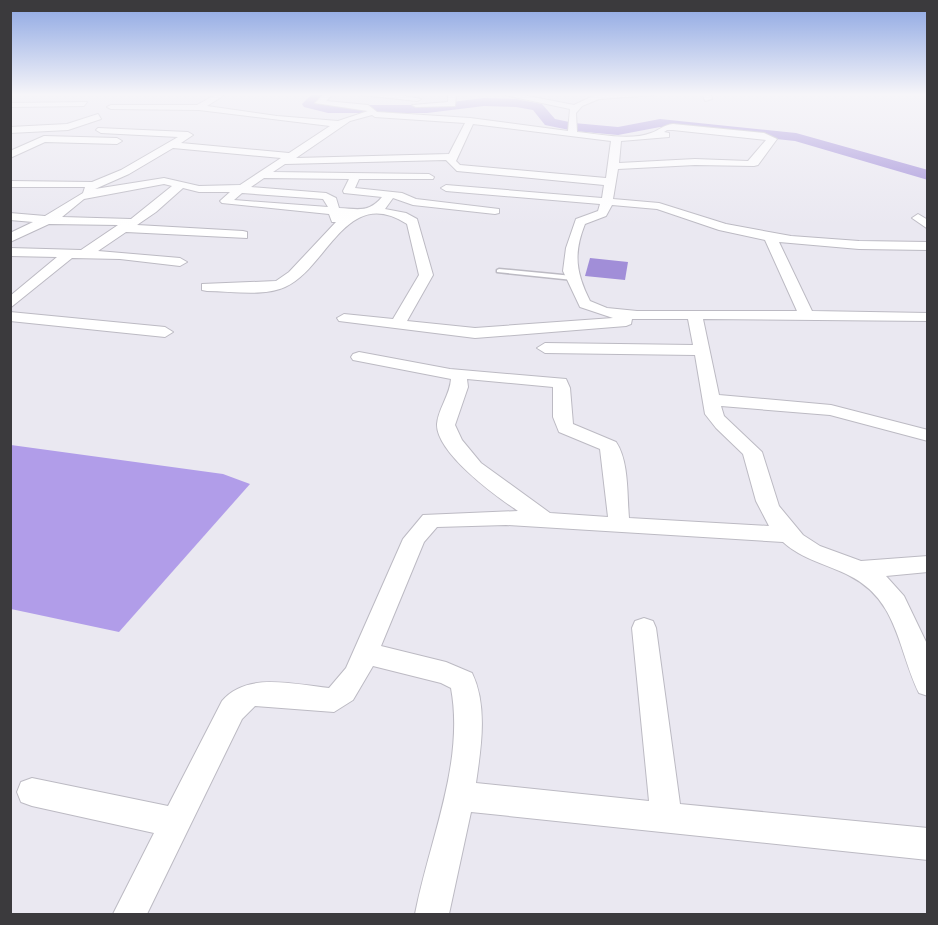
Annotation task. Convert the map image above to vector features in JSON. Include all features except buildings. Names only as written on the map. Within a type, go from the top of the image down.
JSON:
[{"type":"street","points":[[10,238],[47,220],[90,190],[183,138]]},
{"type":"street","points":[[232,189],[242,188],[263,176],[319,138]]},
{"type":"street","points":[[461,138],[452,157],[453,166],[464,170],[610,182]]},
{"type":"street","points":[[609,138],[623,138]]},
{"type":"street","points":[[613,166],[695,162],[754,163],[771,138]]},
{"type":"street","points":[[10,155],[44,139],[174,144],[288,159],[452,157]]},
{"type":"street","points":[[615,139],[618,143],[604,213],[578,225],[569,269],[582,301],[597,310],[673,314],[927,317]]},
{"type":"street","points":[[263,176],[429,177]]},
{"type":"street","points":[[355,177],[348,191],[390,195],[435,205],[495,211]]},
{"type":"street","points":[[10,184],[90,190],[154,181],[172,182],[180,185],[238,190],[226,201],[231,203],[359,213],[377,211],[402,215],[413,222],[426,272],[424,284],[398,324]]},
{"type":"street","points":[[10,197],[27,184]]},
{"type":"street","points":[[84,254],[152,210],[180,185]]},
{"type":"street","points":[[446,188],[659,206],[684,218],[770,236],[830,245],[927,246]]},
{"type":"street","points":[[377,211],[390,195]]},
{"type":"street","points":[[334,210],[337,226]]},
{"type":"street","points":[[207,287],[268,287],[281,284],[337,226],[359,213]]},
{"type":"street","points":[[10,216],[243,235]]},
{"type":"street","points":[[770,236],[807,316]]},
{"type":"street","points":[[10,252],[70,253],[180,262]]},
{"type":"street","points":[[10,304],[70,253]]},
{"type":"street","points":[[344,318],[475,333],[586,326],[662,318],[673,314]]},
{"type":"street","points":[[695,314],[710,400],[720,424],[752,453],[765,498],[775,518],[788,535],[807,550],[859,570],[882,585],[896,598],[927,685]]},
{"type":"street","points":[[10,316],[165,332]]},
{"type":"street","points":[[545,348],[701,350]]},
{"type":"street","points":[[359,357],[455,373],[560,383],[561,416],[566,428],[603,441],[611,452],[620,524]]},
{"type":"street","points":[[455,373],[461,380],[446,425],[454,445],[472,465],[545,520]]},
{"type":"street","points":[[710,400],[831,410],[927,436]]},
{"type":"street","points":[[130,915],[232,710],[240,700],[253,694],[334,700],[344,692],[364,653],[414,539],[431,520],[446,518],[545,520],[788,535]]},
{"type":"street","points":[[859,570],[927,564]]},
{"type":"street","points":[[644,628],[666,817]]},
{"type":"street","points":[[364,653],[446,673],[463,681],[470,708],[457,796],[432,915]]},
{"type":"street","points":[[32,792],[176,823]]},
{"type":"street","points":[[457,796],[927,844]]},
{"type":"lane","points":[[499,271],[573,278]]},
{"type":"shaded area","points":[[590,258],[628,262],[625,280],[585,276]]},
{"type":"shaded area","points":[[11,445],[223,474],[250,484],[119,632],[11,609]]},
{"type":"waterway","points":[[800,138],[928,175]]}]
